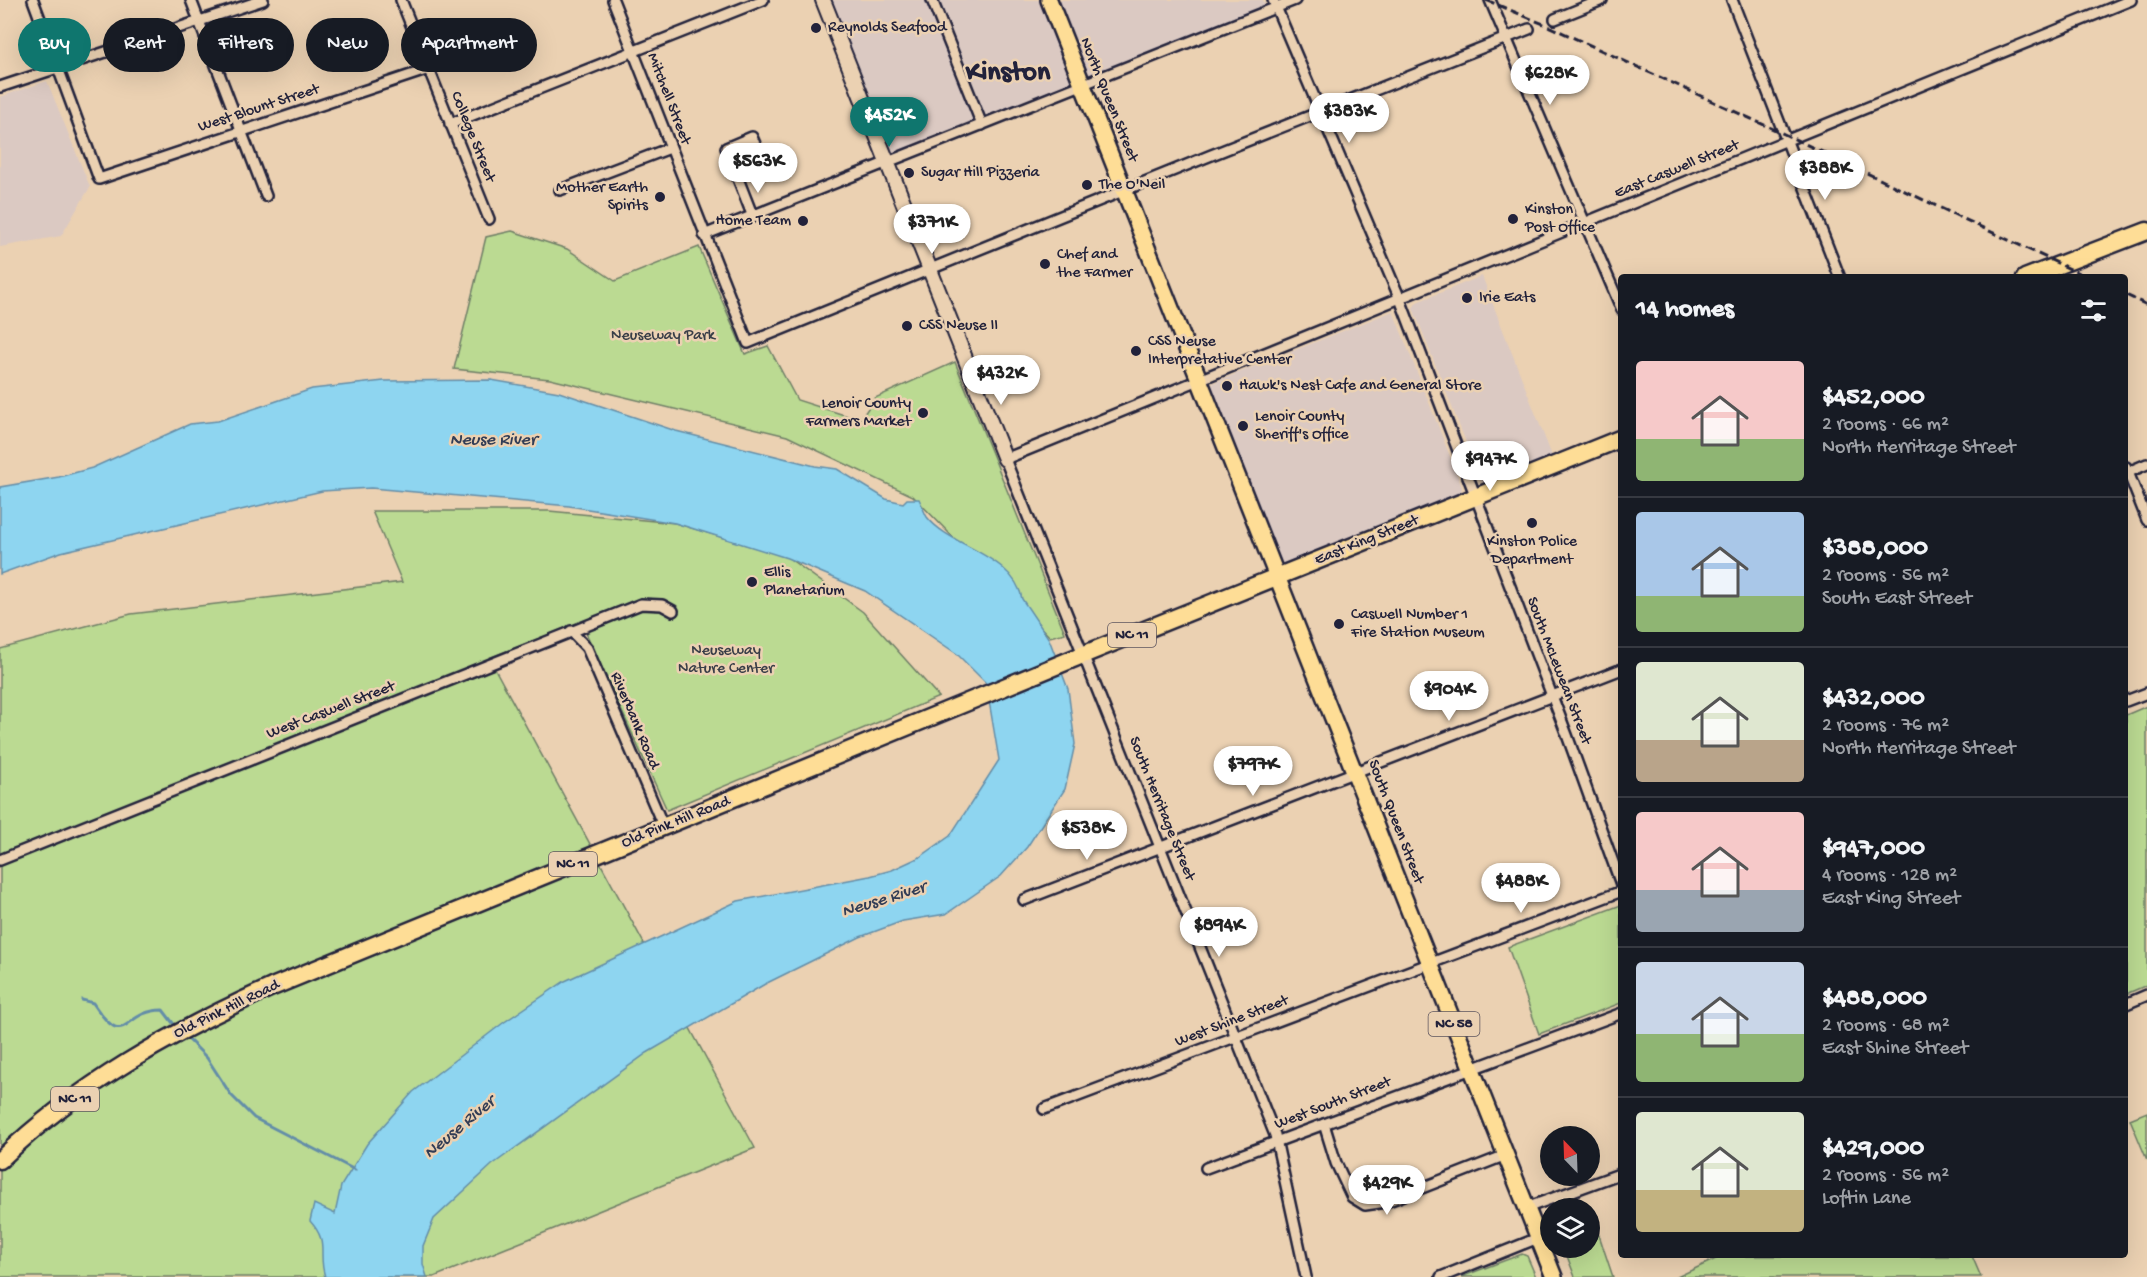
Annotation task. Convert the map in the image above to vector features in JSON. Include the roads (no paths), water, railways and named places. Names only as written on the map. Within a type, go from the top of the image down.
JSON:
[{"type":"highway","points":[[2040,274],[2147,231]]},
{"type":"highway","name":"East King Street","points":[[1279,577],[1618,440]]},
{"type":"highway","name":"Old Pink Hill Road","points":[[3,1152],[62,1108],[156,1045],[192,1024],[272,987],[664,828],[955,706],[1279,577]]},
{"type":"main road","name":"North Queen Street","points":[[1049,0],[1201,381]]},
{"type":"main road","name":"South Queen Street","points":[[1201,381],[1554,1277]]},
{"type":"street","points":[[33,0],[40,18]]},
{"type":"street","points":[[191,0],[198,18]]},
{"type":"street","points":[[208,18],[263,0]]},
{"type":"street","name":"College Street","points":[[401,0],[408,18]]},
{"type":"street","name":"Mitchell Street","points":[[613,0],[748,343],[931,270]]},
{"type":"street","points":[[450,124],[763,0]]},
{"type":"street","points":[[823,0],[1005,459],[1201,381]]},
{"type":"street","points":[[932,0],[982,125]]},
{"type":"street","points":[[704,235],[1083,85],[1275,4],[1295,0]]},
{"type":"street","points":[[1490,0],[1618,301]]},
{"type":"street","points":[[1555,19],[1602,0]]},
{"type":"street","points":[[1732,0],[1838,274]]},
{"type":"street","name":"East Caswell Street","points":[[1201,381],[1585,224],[1785,138],[2131,0]]},
{"type":"street","name":"South McLewean Street","points":[[1275,4],[1400,299],[1552,696],[1618,878]]},
{"type":"street","points":[[91,58],[197,22]]},
{"type":"street","points":[[931,270],[1529,29]]},
{"type":"street","points":[[0,87],[48,72]]},
{"type":"street","name":"West Blount Street","points":[[59,72],[99,179],[420,72]]},
{"type":"street","points":[[219,72],[266,196]]},
{"type":"street","name":"College Street","points":[[430,72],[489,219]]},
{"type":"street","points":[[560,190],[670,148]]},
{"type":"street","points":[[734,169],[753,217]]},
{"type":"street","name":"South Herritage Street","points":[[1005,459],[1079,656],[1161,847],[1276,1142],[1306,1277]]},
{"type":"street","points":[[2128,470],[2147,464]]},
{"type":"street","points":[[2128,476],[2147,520]]},
{"type":"street","name":"West Caswell Street","points":[[0,860],[641,604],[662,605],[673,610]]},
{"type":"street","name":"Riverbank Road","points":[[571,631],[587,648],[664,828]]},
{"type":"street","points":[[1024,900],[1618,671]]},
{"type":"street","points":[[2128,700],[2147,693]]},
{"type":"street","name":"West Shine Street","points":[[1044,1109],[1618,891]]},
{"type":"street","points":[[2128,1003],[2147,995]]},
{"type":"street","name":"West South Street","points":[[1206,1168],[1618,1014]]},
{"type":"street","points":[[1324,1124],[1336,1163],[1352,1197],[1365,1204],[1386,1202],[1506,1155]]},
{"type":"street","points":[[1527,1208],[1618,1174]]},
{"type":"street","points":[[1442,1277],[1538,1238]]},
{"type":"water","name":"Neuse River","points":[[491,380],[559,392],[676,431],[815,466],[837,469],[886,499],[903,503],[907,499],[919,499],[927,517],[937,527],[994,562],[1017,584],[1022,599],[1049,639],[1068,689],[1075,744],[1065,789],[1027,847],[1001,876],[946,914],[903,921],[860,937],[765,984],[647,1053],[492,1165],[434,1219],[423,1246],[423,1264],[427,1277],[325,1277],[320,1236],[310,1221],[314,1204],[335,1214],[341,1186],[367,1144],[413,1092],[503,1023],[565,981],[738,901],[870,876],[892,870],[920,857],[950,836],[999,760],[986,683],[957,654],[865,591],[787,558],[675,523],[569,506],[371,488],[322,491],[61,552],[0,574],[0,487],[59,477],[92,468],[190,424],[218,421],[312,389],[384,381]]},
{"type":"waterway","points":[[82,1000],[93,1003],[112,1026],[119,1028],[139,1016],[163,1010],[176,1027]]},
{"type":"waterway","points":[[185,1036],[207,1058],[231,1095],[254,1118],[355,1170]]},
{"type":"railway","points":[[1486,0],[1546,25],[1784,134],[2081,274]]},
{"type":"railway","points":[[2128,296],[2147,305]]},
{"type":"place","name":"Reynolds Seafood","points":[[816,28]]},
{"type":"place","name":"Sugar Hill Pizzeria","points":[[909,173]]},
{"type":"place","name":"The O'Neil","points":[[1087,185]]},
{"type":"place","name":"Mother Earth Spirits","points":[[660,197]]},
{"type":"place","name":"Kinston Post Office","points":[[1513,219]]},
{"type":"place","name":"Home Team","points":[[803,221]]},
{"type":"place","name":"Chef and the Farmer","points":[[1045,264]]},
{"type":"place","name":"Irie Eats","points":[[1467,298]]},
{"type":"place","name":"CSS Neuse II","points":[[907,326]]},
{"type":"place","name":"CSS Neuse Interpretative Center","points":[[1136,351]]},
{"type":"place","name":"Hawk's Nest Cafe and General Store","points":[[1227,386]]},
{"type":"place","name":"Lenoir County Farmers Market","points":[[923,413]]},
{"type":"place","name":"Lenoir County Sheriff's Office","points":[[1243,426]]},
{"type":"place","name":"Kinston Police Department","points":[[1532,523]]},
{"type":"place","name":"Ellis Planetarium","points":[[752,582]]},
{"type":"place","name":"Caswell Number 1 Fire Station Museum","points":[[1339,624]]},
{"type":"district","name":"Kinston","points":[[1008,73]]},
{"type":"park label","name":"Neuseway Park","points":[[663,336]]},
{"type":"park label","name":"Neuseway Nature Center","points":[[726,660]]}]
